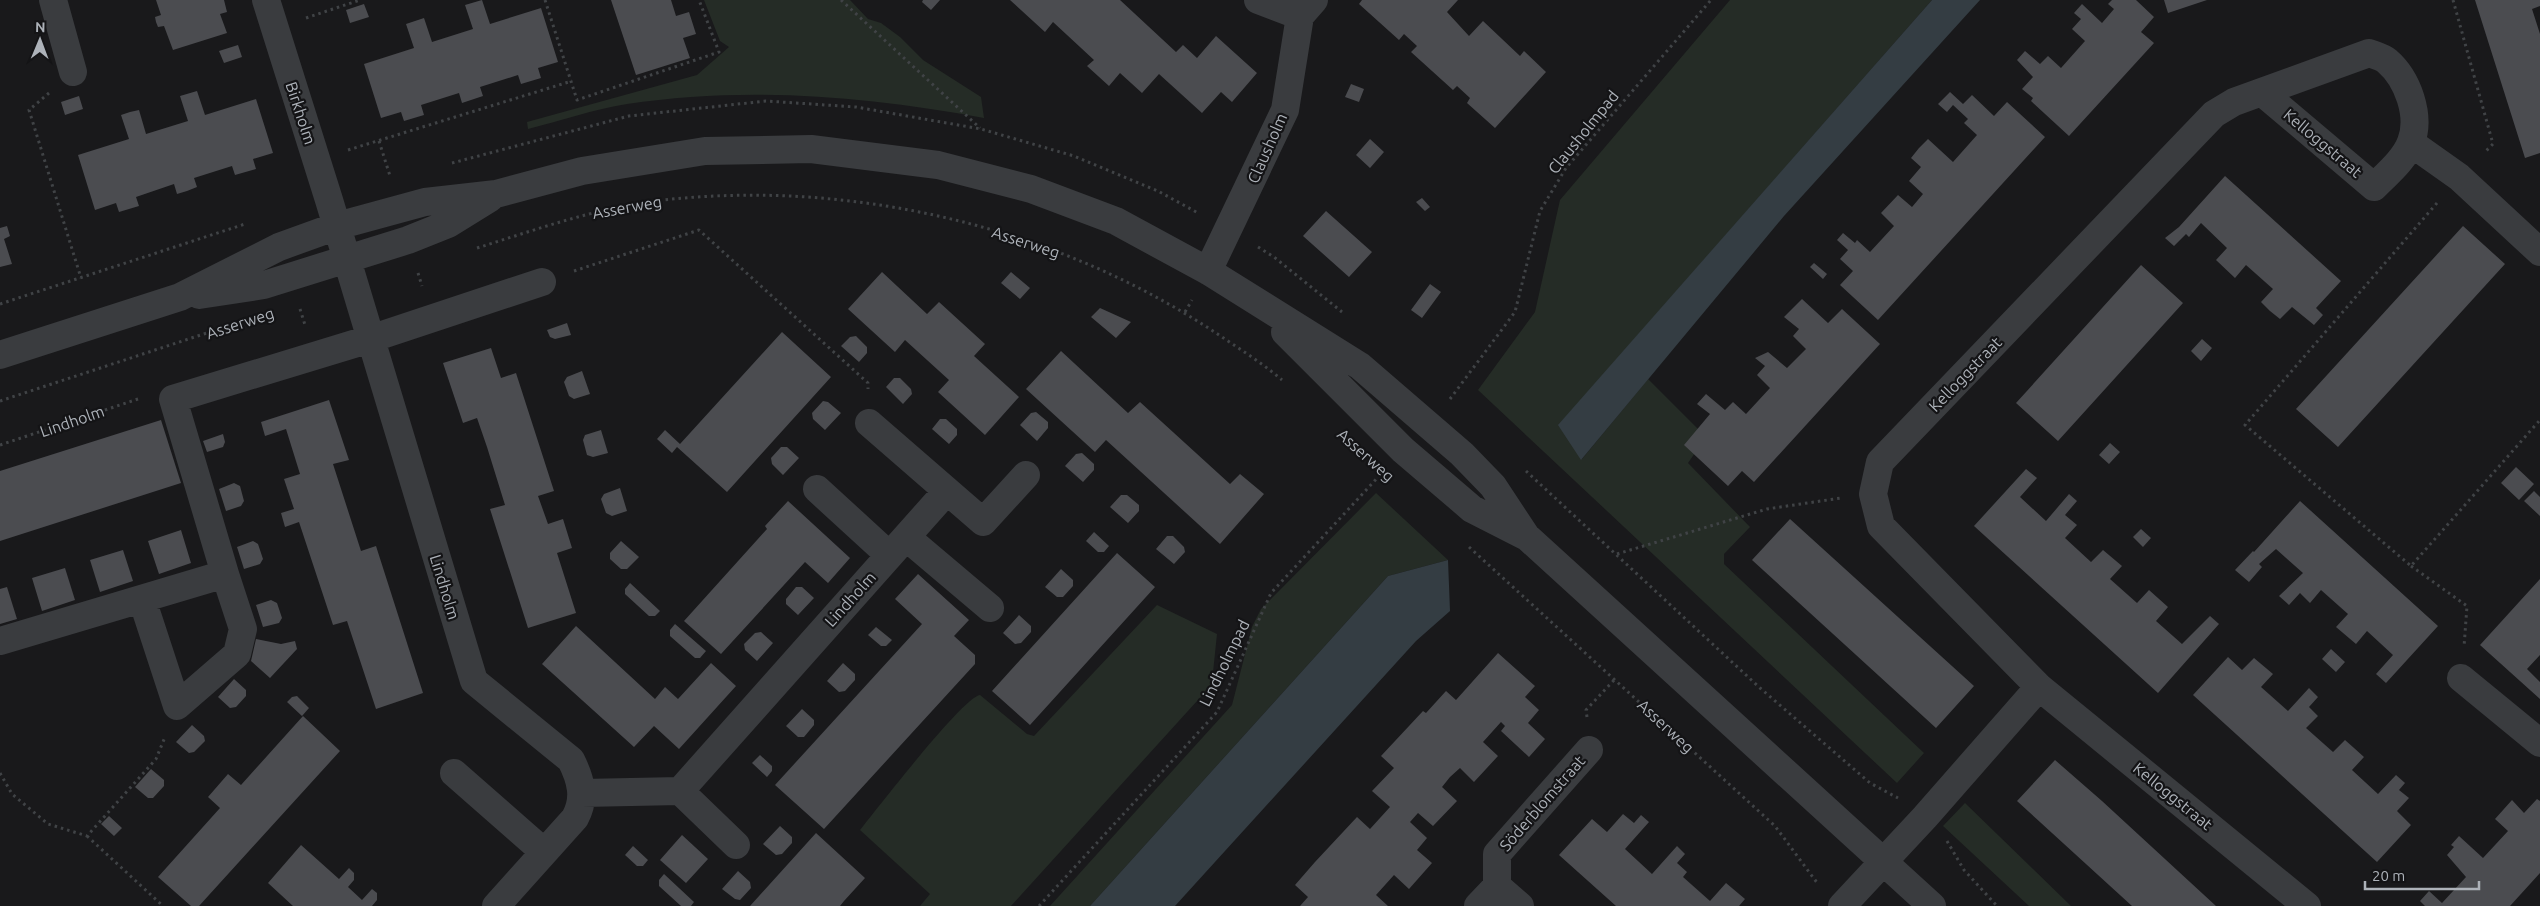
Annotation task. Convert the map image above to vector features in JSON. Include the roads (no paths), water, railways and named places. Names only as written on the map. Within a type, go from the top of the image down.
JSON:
[{"type":"street","points":[[53,0],[74,72]]},
{"type":"street","name":"Birkholm","points":[[266,0],[347,260]]},
{"type":"street","name":"Clausholm","points":[[1208,271],[1285,110],[1307,8],[1258,0]]},
{"type":"street","name":"Kelloggstraat","points":[[2263,93],[2374,187],[2400,159],[2411,143],[2416,124],[2408,91],[2386,60],[2369,53],[2234,102],[2214,114],[1880,462],[1873,494],[1881,526],[2038,687],[2307,906]]},
{"type":"street","points":[[2411,143],[2459,177],[2540,252]]},
{"type":"street","name":"Asserweg","points":[[0,355],[180,298],[280,247],[337,226],[425,202],[496,194],[582,171],[705,151],[811,149],[938,165],[1031,188],[1116,221],[1208,271],[1360,366],[1428,422],[1494,486],[1526,536],[1932,906]]},
{"type":"street","name":"Asserweg","points":[[180,298],[248,289],[347,260],[448,224],[496,194]]},
{"type":"street","name":"Lindholm","points":[[347,260],[474,681],[571,760],[578,775],[582,793]]},
{"type":"street","points":[[142,599],[177,706],[237,654],[243,630],[173,399],[370,339],[542,282]]},
{"type":"street","name":"Asserweg","points":[[1248,296],[1403,450],[1472,509],[1526,536]]},
{"type":"street","points":[[869,422],[946,492],[983,522],[1026,475]]},
{"type":"street","points":[[817,489],[990,608]]},
{"type":"street","name":"Lindholm","points":[[680,791],[946,492]]},
{"type":"street","points":[[0,641],[225,574]]},
{"type":"street","points":[[2461,678],[2540,743]]},
{"type":"street","points":[[1833,898],[1883,862],[1925,817],[2038,687]]},
{"type":"street","name":"Söderblomstraat","points":[[1497,886],[1497,854],[1589,750]]},
{"type":"street","points":[[454,773],[544,852]]},
{"type":"street","points":[[496,906],[575,818],[582,806],[582,793],[680,791],[736,845]]},
{"type":"street","points":[[1478,906],[1497,886],[1520,906]]}]
